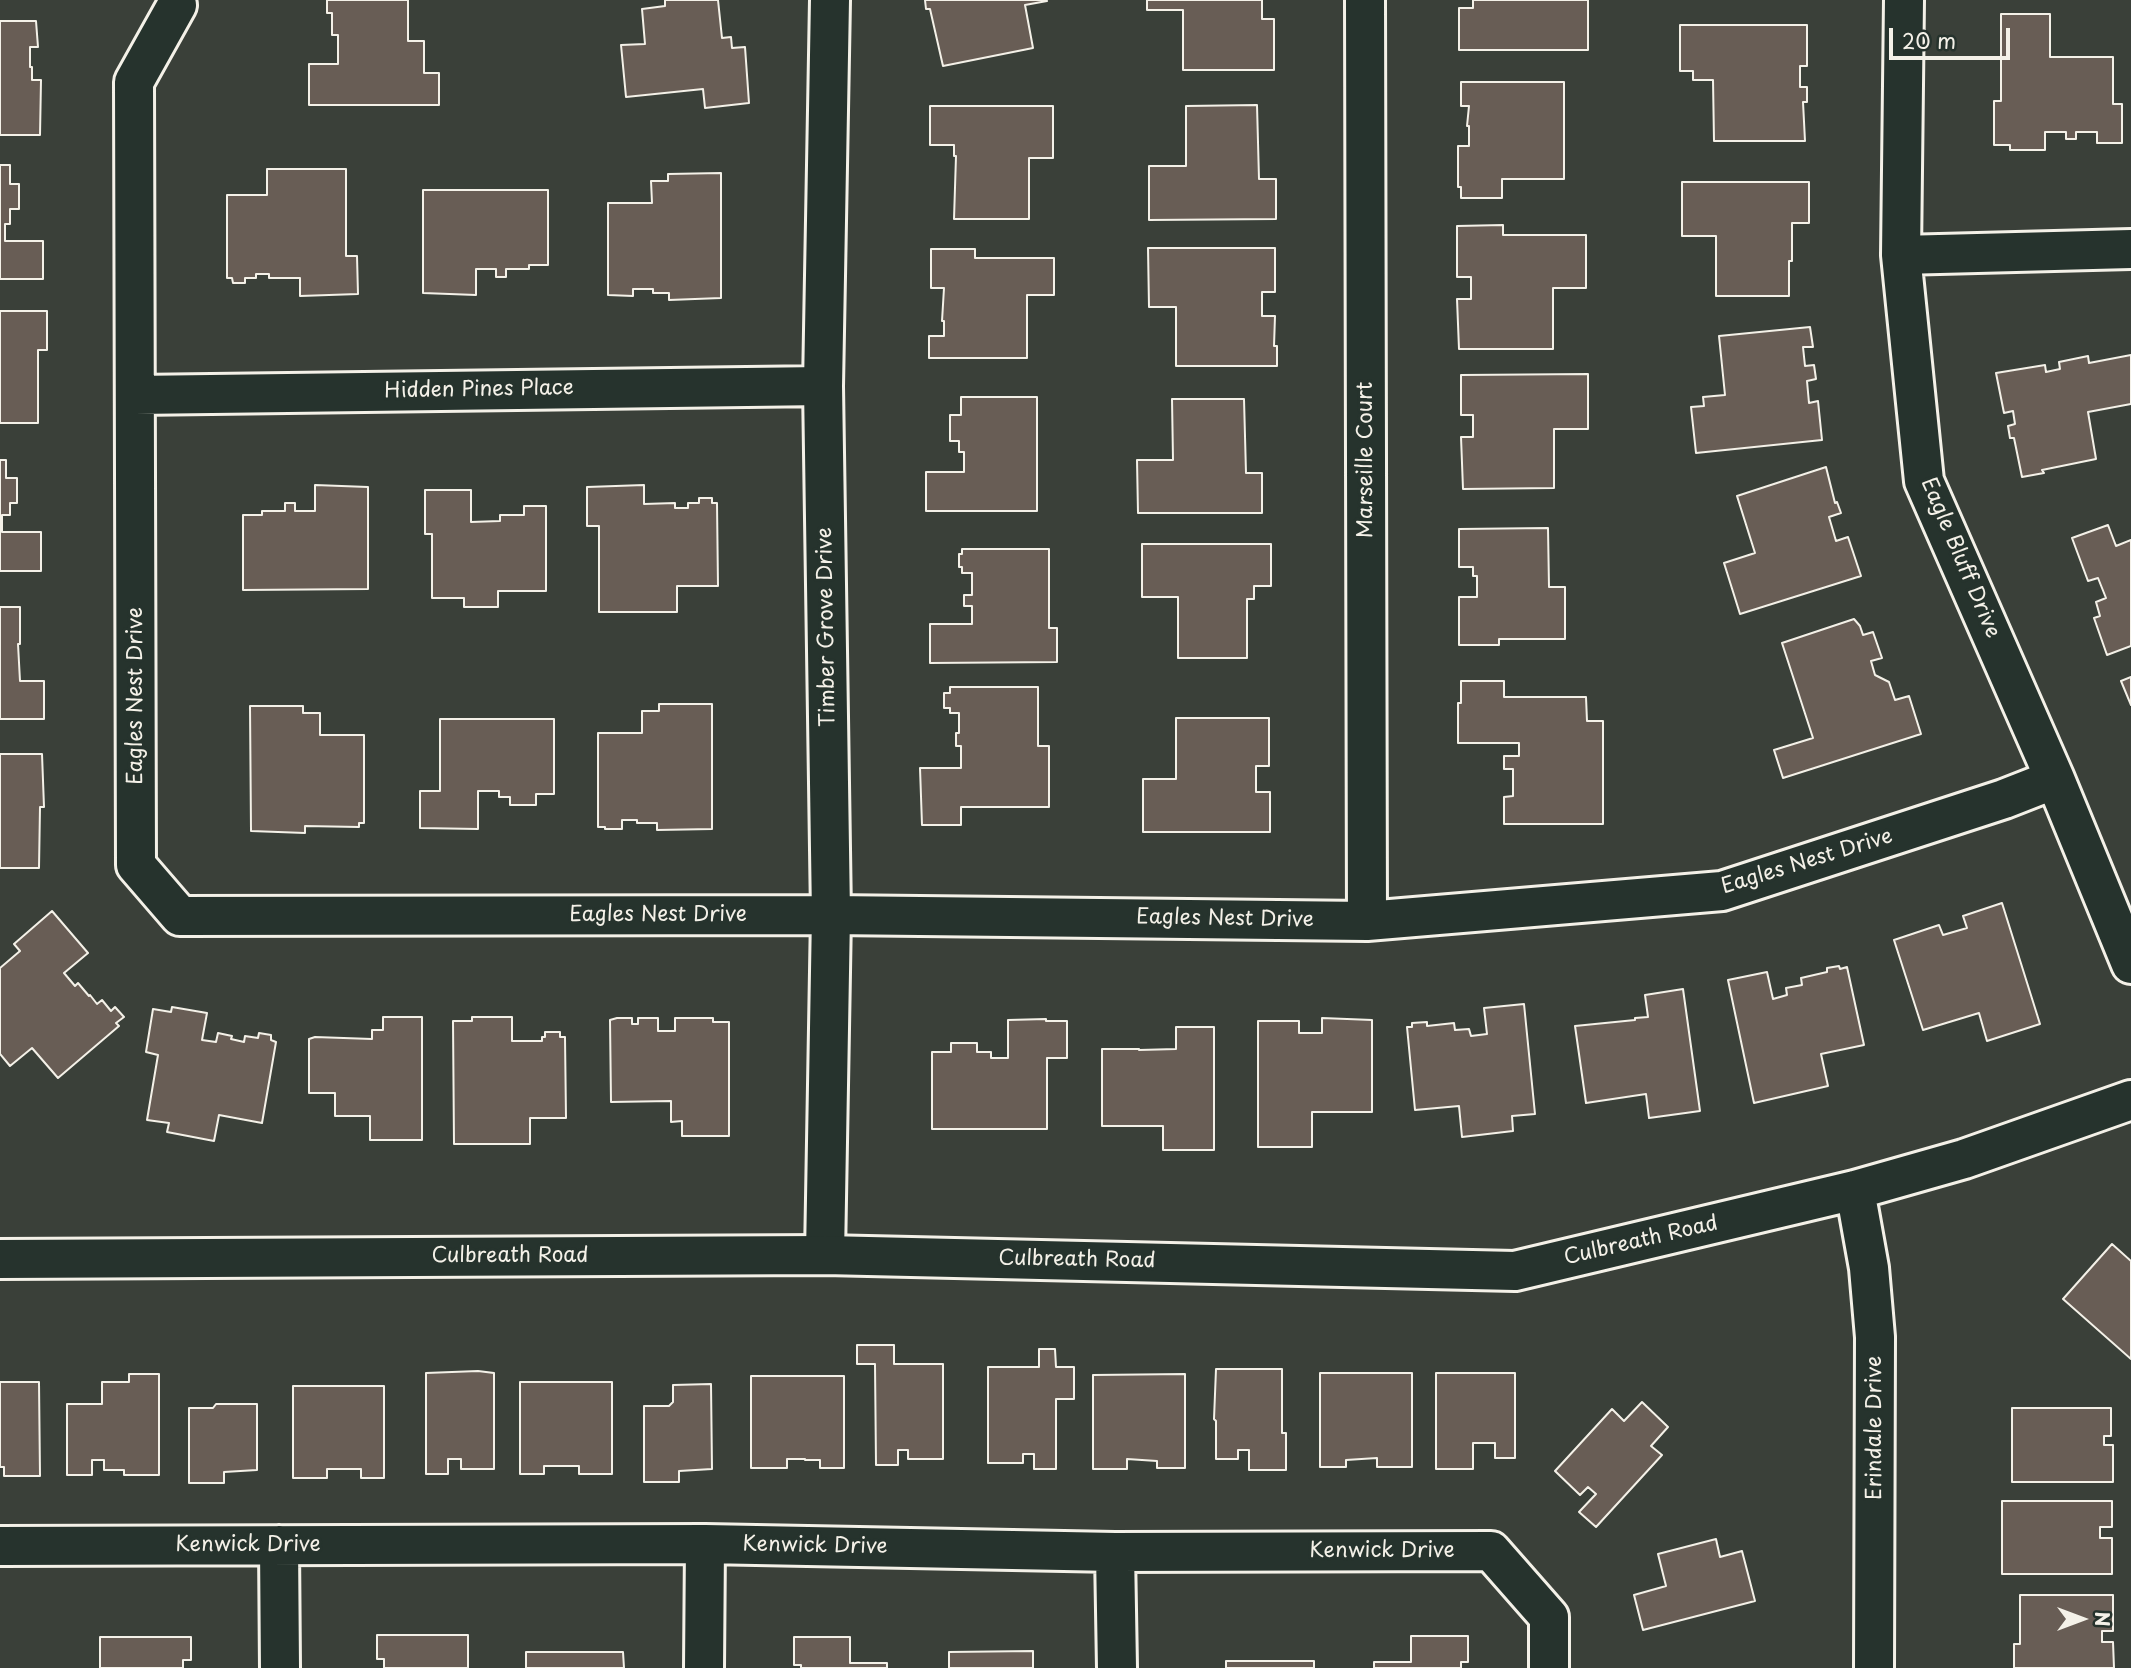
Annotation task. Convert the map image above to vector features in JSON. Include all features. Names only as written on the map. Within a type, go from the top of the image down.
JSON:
[{"type":"street","name":"Timber Grove Drive","points":[[825,1255],[831,915],[823,386],[830,0]]},
{"type":"street","name":"Marseille Court","points":[[1365,0],[1367,920]]},
{"type":"street","name":"Eagle Bluff Drive","points":[[1904,0],[1901,255],[1924,481],[2055,779],[2131,964]]},
{"type":"street","name":"Eagles Nest Drive","points":[[177,5],[134,82],[136,865],[180,916],[831,915],[1367,920],[1722,891],[2004,799],[2055,779]]},
{"type":"street","points":[[1901,255],[2131,248]]},
{"type":"street","name":"Hidden Pines Place","points":[[135,395],[823,386]]},
{"type":"street","name":"Culbreath Road","points":[[0,1259],[825,1255],[1515,1271],[1855,1190],[1964,1159],[2131,1100]]},
{"type":"street","name":"Erindale Drive","points":[[1855,1190],[1869,1268],[1875,1337],[1874,1668]]},
{"type":"street","points":[[704,1668],[705,1544]]},
{"type":"street","name":"Kenwick Drive","points":[[0,1546],[705,1544],[1115,1552],[1491,1551],[1549,1616],[1549,1668]]},
{"type":"street","points":[[279,1545],[280,1668]]},
{"type":"street","points":[[1115,1552],[1117,1668]]},
{"type":"building","points":[[327,0],[408,0],[408,41],[424,41],[424,73],[439,73],[439,105],[309,105],[309,64],[338,64],[338,35],[332,35],[332,13],[327,13]]},
{"type":"building","points":[[665,0],[718,0],[722,38],[731,37],[732,48],[745,47],[749,103],[705,108],[703,89],[626,97],[621,45],[645,44],[642,9],[665,6]]},
{"type":"building","points":[[925,0],[1047,1],[1025,5],[1033,48],[943,66],[930,9],[926,9]]},
{"type":"building","points":[[1147,0],[1262,0],[1262,19],[1274,19],[1274,70],[1183,70],[1183,10],[1147,10]]},
{"type":"building","points":[[1473,0],[1588,0],[1588,50],[1459,50],[1459,8],[1473,8]]},
{"type":"building","points":[[2001,14],[2050,14],[2050,57],[2113,57],[2113,104],[2122,104],[2122,143],[2097,143],[2097,132],[2076,132],[2076,139],[2066,139],[2066,132],[2045,132],[2045,150],[2010,150],[2010,145],[1994,145],[1994,101],[2001,101]]},
{"type":"building","points":[[0,21],[36,21],[38,47],[30,47],[30,67],[32,80],[41,80],[40,135],[0,135]]},
{"type":"building","points":[[1680,25],[1807,25],[1807,66],[1800,66],[1800,87],[1807,87],[1807,102],[1803,102],[1805,141],[1714,141],[1713,80],[1693,80],[1693,71],[1680,71]]},
{"type":"building","points":[[1461,82],[1564,82],[1564,179],[1502,179],[1502,198],[1461,198],[1461,187],[1458,187],[1458,146],[1469,146],[1469,106],[1461,106]]},
{"type":"building","points":[[1257,105],[1259,179],[1276,179],[1276,219],[1149,220],[1149,166],[1186,166],[1186,106]]},
{"type":"building","points":[[930,106],[1053,106],[1053,158],[1029,158],[1029,219],[954,219],[954,145],[930,145]]},
{"type":"building","points":[[0,165],[10,165],[10,184],[19,184],[19,209],[10,209],[10,224],[5,224],[5,241],[43,241],[43,279],[0,279]]},
{"type":"building","points":[[267,169],[346,169],[346,256],[357,256],[358,294],[300,296],[300,278],[269,278],[269,274],[256,274],[256,278],[245,278],[245,283],[233,283],[232,278],[227,278],[227,195],[267,195]]},
{"type":"building","points":[[721,173],[721,298],[669,300],[669,293],[653,293],[653,289],[633,289],[633,296],[608,295],[608,203],[652,203],[651,181],[668,181],[668,174]]},
{"type":"building","points":[[1682,182],[1809,182],[1809,223],[1792,223],[1789,296],[1716,296],[1716,236],[1682,236]]},
{"type":"building","points":[[423,190],[548,190],[548,265],[529,265],[529,269],[506,269],[506,277],[496,277],[496,269],[476,269],[476,295],[423,293]]},
{"type":"building","points":[[1503,225],[1503,235],[1586,235],[1586,288],[1553,288],[1553,349],[1459,349],[1457,299],[1471,299],[1471,277],[1457,277],[1457,226]]},
{"type":"building","points":[[1148,248],[1275,248],[1275,292],[1262,292],[1262,316],[1275,316],[1274,346],[1277,346],[1277,366],[1176,366],[1176,307],[1149,307]]},
{"type":"building","points":[[931,249],[975,249],[975,258],[1054,258],[1054,295],[1027,295],[1027,358],[929,358],[929,336],[944,336],[944,288],[931,288]]},
{"type":"building","points":[[0,311],[47,311],[47,350],[38,350],[38,423],[0,423]]},
{"type":"building","points":[[1810,327],[1813,347],[1803,347],[1805,366],[1814,365],[1816,379],[1807,381],[1809,403],[1818,401],[1822,440],[1696,453],[1691,407],[1704,406],[1703,397],[1725,395],[1719,336]]},
{"type":"building","points":[[2131,355],[2131,404],[2088,412],[2096,459],[2022,477],[2014,438],[2010,438],[2008,426],[2015,424],[2013,411],[2004,413],[1996,373],[2045,365],[2046,372],[2060,369],[2059,362],[2088,356],[2089,363]]},
{"type":"building","points":[[1588,374],[1588,429],[1554,429],[1554,488],[1463,489],[1461,437],[1473,437],[1473,415],[1461,415],[1461,375]]},
{"type":"building","points":[[961,397],[1037,397],[1037,511],[926,511],[926,472],[964,472],[964,452],[959,452],[959,441],[950,441],[950,415],[961,415]]},
{"type":"building","points":[[1172,399],[1244,399],[1246,473],[1262,473],[1262,513],[1138,513],[1137,460],[1173,460]]},
{"type":"building","points":[[0,460],[6,460],[6,478],[17,478],[17,503],[10,503],[10,515],[2,515],[2,532],[41,532],[41,571],[0,571]]},
{"type":"building","points":[[1826,467],[1835,503],[1837,502],[1841,513],[1829,517],[1836,541],[1848,537],[1861,576],[1740,614],[1724,563],[1755,553],[1737,496]]},
{"type":"building","points":[[315,485],[368,487],[368,589],[243,590],[243,515],[262,515],[262,511],[285,511],[285,503],[295,503],[295,511],[315,511]]},
{"type":"building","points":[[644,485],[644,504],[675,503],[675,508],[688,508],[688,503],[699,503],[699,498],[712,498],[712,503],[717,503],[718,586],[677,586],[677,612],[599,612],[599,526],[587,526],[587,487]]},
{"type":"building","points":[[425,490],[471,490],[471,522],[500,521],[500,515],[524,515],[524,506],[546,506],[546,591],[498,591],[498,607],[464,607],[464,598],[432,598],[432,534],[425,534]]},
{"type":"building","points":[[2108,525],[2116,546],[2131,540],[2131,646],[2107,655],[2094,618],[2100,616],[2096,602],[2106,598],[2098,578],[2088,581],[2072,538]]},
{"type":"building","points":[[1548,528],[1549,587],[1565,587],[1565,639],[1499,639],[1499,645],[1459,645],[1459,597],[1477,597],[1477,576],[1473,576],[1473,567],[1459,567],[1459,529]]},
{"type":"building","points":[[1142,544],[1271,544],[1271,586],[1254,586],[1254,599],[1247,599],[1247,658],[1178,658],[1178,597],[1142,597]]},
{"type":"building","points":[[962,549],[1049,549],[1049,628],[1057,628],[1057,662],[930,663],[930,624],[972,624],[972,606],[964,606],[964,595],[972,595],[972,573],[962,573],[962,567],[959,567],[959,554],[962,554]]},
{"type":"building","points":[[0,607],[20,607],[20,681],[44,681],[44,719],[0,719]]},
{"type":"building","points":[[1854,619],[1863,635],[1873,632],[1882,658],[1871,661],[1875,675],[1889,682],[1895,700],[1909,696],[1921,734],[1783,778],[1774,750],[1813,738],[1782,643]]},
{"type":"building","points":[[2131,677],[2131,705],[2121,681]]},
{"type":"building","points":[[1461,681],[1504,681],[1504,697],[1586,697],[1587,721],[1603,721],[1603,824],[1504,824],[1504,797],[1513,796],[1513,769],[1504,769],[1504,756],[1519,756],[1519,743],[1458,743]]},
{"type":"building","points":[[950,687],[1038,687],[1038,746],[1049,746],[1049,807],[961,807],[961,825],[922,825],[920,768],[961,768],[961,746],[956,746],[959,713],[950,713],[950,708],[944,708],[944,693],[950,693]]},
{"type":"building","points":[[659,704],[712,704],[712,829],[657,830],[657,823],[637,823],[637,820],[622,820],[622,829],[598,827],[598,733],[642,733],[642,711],[659,711]]},
{"type":"building","points":[[250,706],[303,706],[303,713],[320,713],[320,735],[364,735],[364,823],[359,823],[359,827],[305,826],[305,833],[251,831]]},
{"type":"building","points":[[1176,718],[1269,718],[1269,766],[1256,766],[1256,792],[1270,792],[1270,832],[1143,832],[1143,779],[1176,779]]},
{"type":"building","points":[[440,719],[554,719],[554,794],[536,794],[536,805],[510,805],[510,797],[499,797],[499,791],[478,791],[478,829],[420,828],[420,791],[440,791]]},
{"type":"building","points":[[0,754],[42,754],[44,807],[40,807],[39,868],[0,868]]},
{"type":"building","points":[[2002,903],[2040,1024],[1987,1041],[1979,1013],[1923,1030],[1894,940],[1939,925],[1943,935],[1967,928],[1963,916]]},
{"type":"building","points":[[52,911],[88,953],[64,973],[75,986],[78,983],[97,1004],[102,1000],[111,1011],[115,1007],[124,1017],[116,1023],[119,1026],[58,1078],[32,1048],[10,1066],[0,1054],[0,968],[20,951],[14,944]]},
{"type":"building","points":[[1839,966],[1840,969],[1847,967],[1864,1045],[1821,1054],[1828,1086],[1754,1103],[1728,980],[1767,972],[1773,999],[1787,995],[1786,988],[1802,985],[1801,978],[1827,972],[1827,968]]},
{"type":"building","points":[[1683,989],[1700,1111],[1649,1118],[1646,1094],[1586,1103],[1575,1026],[1648,1017],[1645,995]]},
{"type":"building","points":[[1524,1004],[1535,1114],[1512,1116],[1513,1131],[1462,1137],[1459,1106],[1415,1110],[1407,1027],[1412,1027],[1412,1023],[1427,1022],[1427,1026],[1454,1023],[1455,1030],[1469,1029],[1471,1036],[1487,1034],[1484,1008]]},
{"type":"building","points":[[172,1007],[207,1013],[202,1040],[216,1042],[218,1033],[244,1042],[245,1036],[258,1038],[259,1033],[271,1035],[271,1040],[276,1042],[262,1123],[219,1115],[214,1141],[167,1132],[169,1123],[147,1120],[158,1055],[146,1052],[153,1009],[171,1012]]},
{"type":"building","points":[[383,1017],[422,1017],[422,1140],[370,1140],[370,1116],[335,1116],[335,1093],[309,1093],[309,1039],[372,1039],[372,1030],[383,1030]]},
{"type":"building","points":[[472,1017],[512,1017],[512,1041],[542,1041],[545,1032],[560,1032],[560,1037],[565,1037],[566,1118],[530,1118],[530,1144],[454,1144],[453,1021],[472,1021]]},
{"type":"building","points":[[632,1018],[632,1024],[638,1024],[638,1018],[658,1018],[658,1031],[675,1031],[675,1018],[713,1018],[713,1022],[729,1022],[729,1136],[682,1136],[682,1121],[671,1122],[671,1101],[611,1102],[610,1020]]},
{"type":"building","points":[[1322,1018],[1372,1020],[1372,1112],[1312,1112],[1312,1147],[1258,1147],[1258,1021],[1299,1021],[1299,1033],[1322,1033]]},
{"type":"building","points":[[1008,1020],[1067,1021],[1067,1058],[1047,1058],[1047,1129],[932,1129],[932,1052],[951,1052],[951,1043],[977,1043],[977,1052],[991,1052],[991,1058],[1008,1058]]},
{"type":"building","points":[[1176,1027],[1214,1027],[1214,1150],[1163,1150],[1163,1126],[1102,1126],[1102,1049],[1176,1049]]},
{"type":"building","points":[[2112,1244],[2131,1261],[2131,1359],[2063,1299]]},
{"type":"building","points":[[857,1345],[894,1345],[894,1364],[943,1364],[943,1459],[908,1459],[908,1450],[898,1450],[898,1465],[876,1465],[875,1364],[857,1364]]},
{"type":"building","points":[[1039,1349],[1055,1349],[1056,1367],[1074,1367],[1074,1399],[1056,1399],[1056,1469],[1034,1469],[1034,1454],[1023,1454],[1023,1463],[988,1463],[988,1367],[1039,1367]]},
{"type":"building","points":[[1216,1369],[1282,1369],[1282,1433],[1286,1433],[1286,1470],[1249,1470],[1249,1450],[1238,1450],[1238,1459],[1216,1459]]},
{"type":"building","points":[[426,1373],[494,1373],[494,1469],[461,1469],[461,1459],[448,1459],[448,1474],[426,1474]]},
{"type":"building","points":[[1320,1373],[1412,1373],[1412,1467],[1377,1467],[1377,1458],[1346,1460],[1346,1467],[1320,1467]]},
{"type":"building","points":[[1436,1373],[1515,1373],[1515,1458],[1495,1458],[1495,1443],[1473,1443],[1473,1469],[1436,1469]]},
{"type":"building","points":[[129,1374],[159,1374],[159,1475],[124,1475],[124,1470],[104,1470],[104,1460],[92,1460],[92,1475],[67,1475],[67,1404],[102,1404],[102,1382],[129,1382]]},
{"type":"building","points":[[1185,1374],[1185,1468],[1157,1468],[1157,1461],[1127,1459],[1127,1469],[1093,1469],[1093,1375]]},
{"type":"building","points":[[751,1376],[844,1376],[844,1468],[820,1468],[820,1460],[787,1459],[787,1468],[751,1468]]},
{"type":"building","points":[[0,1382],[39,1382],[40,1476],[4,1476],[4,1467],[0,1467]]},
{"type":"building","points":[[520,1382],[612,1382],[612,1474],[579,1474],[579,1466],[544,1466],[544,1474],[520,1474]]},
{"type":"building","points":[[711,1384],[712,1469],[679,1471],[679,1482],[644,1482],[644,1406],[669,1406],[673,1402],[673,1385]]},
{"type":"building","points":[[293,1386],[384,1386],[384,1478],[361,1478],[361,1469],[327,1469],[327,1478],[293,1478]]},
{"type":"building","points":[[1642,1402],[1668,1427],[1651,1446],[1662,1455],[1596,1527],[1579,1512],[1596,1494],[1588,1487],[1580,1495],[1555,1471],[1612,1409],[1624,1421]]},
{"type":"building","points":[[216,1404],[257,1404],[257,1470],[224,1472],[224,1483],[189,1483],[189,1408],[213,1408]]},
{"type":"building","points":[[2012,1408],[2111,1408],[2111,1436],[2104,1436],[2104,1445],[2113,1445],[2113,1482],[2012,1482]]},
{"type":"building","points":[[2002,1501],[2112,1501],[2112,1527],[2100,1527],[2100,1538],[2112,1538],[2112,1574],[2002,1574]]},
{"type":"building","points":[[1716,1539],[1720,1557],[1742,1551],[1755,1601],[1643,1630],[1634,1595],[1666,1586],[1658,1554]]},
{"type":"building","points":[[2020,1595],[2113,1595],[2113,1631],[2102,1631],[2102,1642],[2113,1642],[2114,1668],[2014,1668],[2014,1644],[2020,1644]]},
{"type":"building","points":[[377,1635],[468,1635],[468,1668],[384,1668],[384,1659],[377,1659]]},
{"type":"building","points":[[1411,1636],[1468,1636],[1468,1662],[1461,1662],[1461,1668],[1374,1668],[1374,1662],[1411,1662]]},
{"type":"building","points":[[100,1637],[191,1637],[191,1660],[183,1660],[183,1668],[100,1668]]},
{"type":"building","points":[[794,1637],[850,1637],[850,1663],[887,1663],[887,1668],[801,1668],[801,1665],[794,1665]]},
{"type":"building","points":[[1033,1651],[1033,1668],[949,1668],[949,1652]]},
{"type":"building","points":[[526,1652],[623,1652],[624,1668],[526,1668]]},
{"type":"building","points":[[1226,1661],[1314,1661],[1314,1668],[1226,1668]]}]
